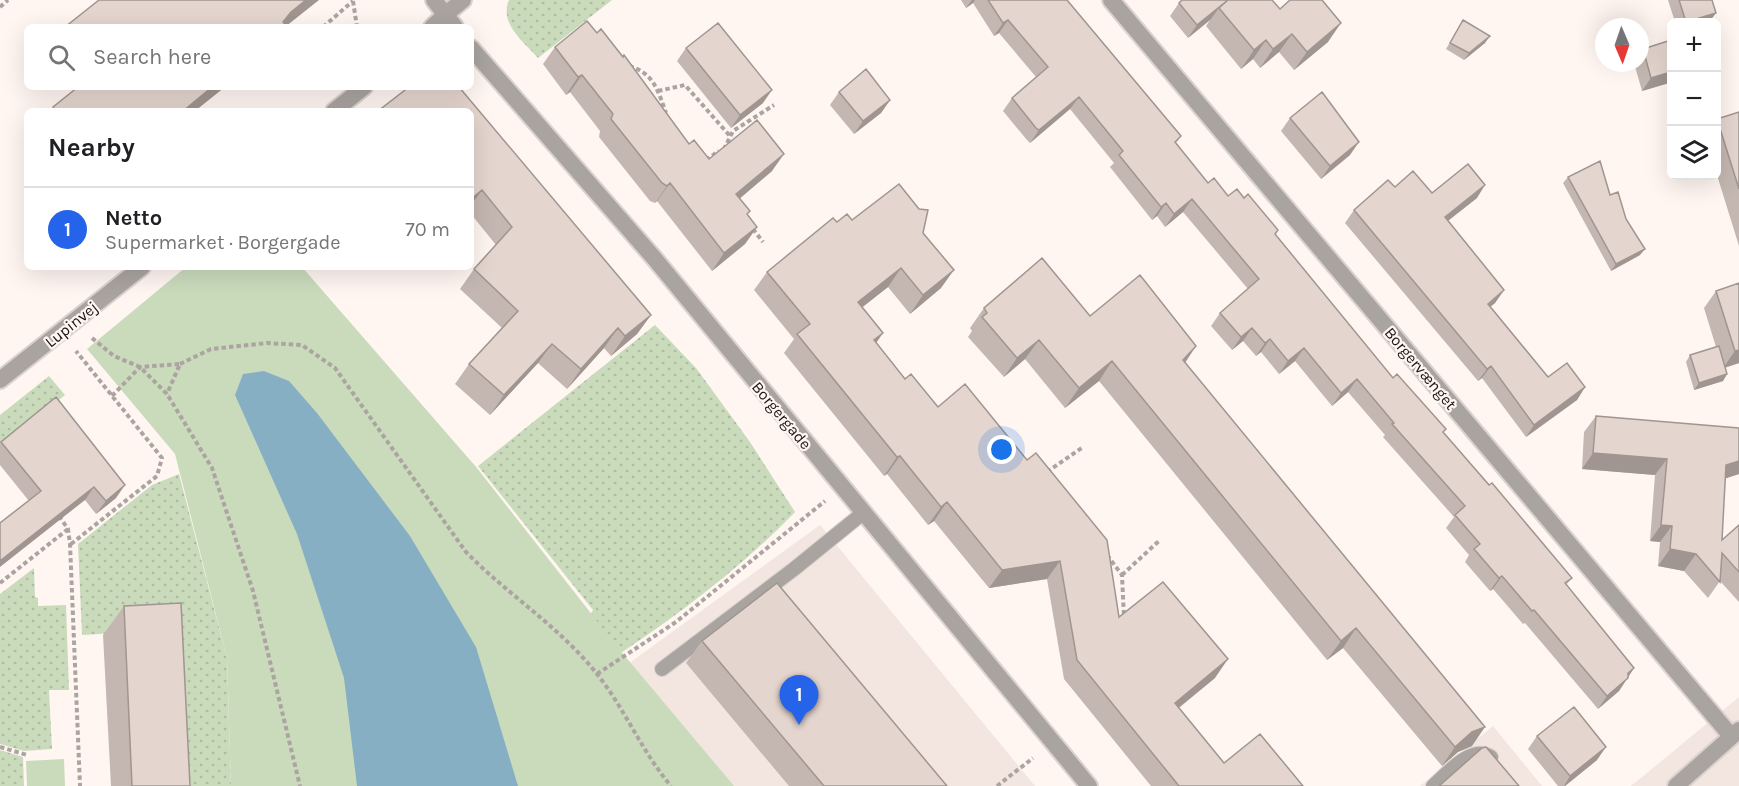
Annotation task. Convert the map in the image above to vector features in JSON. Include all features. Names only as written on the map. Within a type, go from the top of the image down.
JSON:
[{"type":"street","points":[[434,0],[451,21],[463,0]]},
{"type":"street","name":"Borgervænget","points":[[1112,0],[1735,733]]},
{"type":"street","name":"Borgergade","points":[[474,51],[654,258],[1089,786]]},
{"type":"street","points":[[338,108],[359,90]]},
{"type":"street","name":"Lupinvej","points":[[0,380],[138,270]]},
{"type":"street","points":[[1676,786],[1735,733]]},
{"type":"lane","points":[[662,669],[794,569],[863,513]]},
{"type":"lane","points":[[1433,786],[1472,754],[1486,754],[1502,768]]},
{"type":"path","points":[[0,7],[8,0]]},
{"type":"path","points":[[326,24],[353,1]]},
{"type":"path","points":[[353,1],[357,24]]},
{"type":"path","points":[[625,65],[642,69],[653,79],[668,120]]},
{"type":"path","points":[[658,92],[671,86],[685,85],[730,136]]},
{"type":"path","points":[[701,163],[725,147],[733,131],[774,105]]},
{"type":"path","points":[[725,147],[731,154]]},
{"type":"path","points":[[748,223],[763,242]]},
{"type":"path","points":[[67,328],[114,356],[140,367],[167,394],[212,468],[253,591],[300,786]]},
{"type":"path","points":[[67,328],[112,396],[162,458],[157,476],[70,544]]},
{"type":"path","points":[[112,396],[140,367],[180,364],[211,349],[267,343],[302,345],[335,368],[466,552],[483,569],[539,614],[597,674],[671,786]]},
{"type":"path","points":[[167,394],[180,364]]},
{"type":"path","points":[[1051,483],[1044,474],[1083,447]]},
{"type":"path","points":[[597,674],[676,622],[842,488]]},
{"type":"path","points":[[55,511],[68,529],[70,544],[80,786]]},
{"type":"path","points":[[0,583],[68,529]]},
{"type":"path","points":[[1122,575],[1160,540]]},
{"type":"path","points":[[1101,547],[1122,575],[1125,629]]},
{"type":"path","points":[[997,786],[1053,742]]},
{"type":"path","points":[[0,747],[27,755]]},
{"type":"shaded area","points":[[820,525],[1035,786],[711,786],[610,677]]},
{"type":"shaded area","points":[[1739,697],[1739,786],[1630,786],[1636,782]]},
{"type":"shaded area","points":[[1493,726],[1542,786],[1420,786]]},
{"type":"green space","points":[[509,0],[612,0],[538,58],[514,32],[510,24],[507,17]]},
{"type":"green space","points":[[182,270],[305,270],[477,468],[619,649],[734,786],[231,786],[227,658],[175,454],[87,349]]},
{"type":"green space","points":[[655,325],[696,368],[750,442],[795,512],[726,576],[652,632],[600,667],[574,641],[593,610],[478,466]]},
{"type":"green space","points":[[49,376],[65,395],[0,447],[0,415]]},
{"type":"green space","points":[[179,474],[227,658],[231,786],[174,786],[167,630],[82,635],[78,544],[152,485]]},
{"type":"green space","points":[[34,568],[35,597],[38,598],[38,606],[66,605],[69,690],[49,690],[52,749],[24,751],[0,744],[0,594]]},
{"type":"green space","points":[[0,750],[23,757],[24,786],[0,786]]},
{"type":"green space","points":[[64,759],[65,786],[27,786],[26,761]]},
{"type":"water","points":[[264,371],[289,381],[317,413],[410,536],[476,647],[518,786],[357,786],[344,678],[297,534],[235,395],[243,374]]},
{"type":"building","points":[[99,0],[306,0],[291,12],[283,22],[285,24],[69,24]]},
{"type":"building","points":[[988,0],[1067,0],[1181,136],[1175,142],[1208,183],[1214,178],[1228,196],[1237,189],[1244,198],[1248,194],[1278,230],[1275,234],[1393,378],[1397,374],[1446,429],[1443,432],[1489,485],[1492,483],[1572,578],[1565,583],[1634,668],[1628,673],[1628,678],[1607,696],[1534,610],[1532,611],[1502,576],[1499,578],[1474,549],[1480,544],[1455,515],[1465,506],[1392,424],[1394,423],[1357,379],[1341,393],[1304,348],[1288,361],[1270,339],[1265,343],[1252,328],[1241,337],[1220,313],[1259,279],[1192,199],[1174,214],[1166,203],[1161,207],[1119,155],[1123,151],[1079,97],[1039,130],[1036,128],[1012,98],[1048,67],[1008,20],[1003,23]]},
{"type":"building","points":[[1182,0],[1228,0],[1197,25],[1179,3]]},
{"type":"building","points":[[1228,0],[1272,0],[1280,9],[1290,0],[1322,0],[1341,23],[1307,52],[1292,34],[1273,49],[1266,40],[1254,50],[1219,8]]},
{"type":"building","points":[[1679,0],[1712,0],[1716,13],[1699,18],[1685,18]]},
{"type":"building","points":[[1463,20],[1490,36],[1469,53],[1450,43]]},
{"type":"building","points":[[587,21],[597,33],[601,29],[623,57],[624,55],[689,144],[694,140],[709,159],[757,120],[784,154],[736,194],[750,211],[747,214],[757,227],[724,253],[670,183],[667,186],[662,183],[611,119],[613,114],[582,75],[578,77],[555,47]]},
{"type":"building","points":[[718,23],[772,90],[740,115],[686,48]]},
{"type":"building","points":[[1667,41],[1667,73],[1651,78],[1649,47]]},
{"type":"building","points":[[866,69],[890,100],[863,121],[839,92]]},
{"type":"building","points":[[74,90],[208,90],[187,108],[53,107]]},
{"type":"building","points":[[405,90],[462,90],[651,315],[625,336],[618,328],[581,369],[552,344],[504,395],[469,364],[518,311],[474,269],[512,227],[482,190],[474,197],[474,108],[382,108]]},
{"type":"building","points":[[1322,92],[1359,142],[1330,166],[1290,118]]},
{"type":"building","points":[[1739,112],[1739,189],[1721,132],[1721,118]]},
{"type":"building","points":[[1600,161],[1610,195],[1618,192],[1626,219],[1645,249],[1616,264],[1568,177]]},
{"type":"building","points":[[1468,164],[1485,185],[1445,217],[1504,290],[1488,304],[1548,377],[1567,363],[1585,387],[1534,425],[1491,366],[1487,369],[1354,210],[1388,180],[1395,187],[1413,171],[1432,193]]},
{"type":"building","points":[[899,184],[919,209],[928,210],[923,233],[954,270],[923,295],[901,268],[858,302],[883,333],[874,340],[905,379],[911,374],[938,407],[965,384],[1027,460],[1036,453],[1107,540],[1119,617],[1163,582],[1228,659],[1175,703],[1224,763],[1260,734],[1303,786],[1179,786],[1077,660],[1060,561],[1002,570],[947,502],[941,507],[900,456],[897,457],[797,334],[810,324],[767,272],[833,218],[837,222],[847,214],[852,220]]},
{"type":"building","points":[[1042,258],[1090,316],[1140,275],[1196,346],[1183,360],[1485,727],[1472,732],[1455,747],[1356,628],[1341,641],[1112,361],[1079,388],[1039,340],[1017,358],[982,317],[987,313],[984,308]]},
{"type":"building","points":[[1739,283],[1739,350],[1735,351],[1716,291]]},
{"type":"building","points":[[1719,346],[1727,374],[1699,383],[1690,355]]},
{"type":"building","points":[[56,397],[125,485],[106,501],[94,487],[0,561],[0,523],[41,491],[1,442]]},
{"type":"building","points":[[1596,416],[1739,428],[1739,461],[1726,465],[1722,540],[1739,525],[1739,572],[1722,553],[1720,582],[1696,554],[1670,549],[1672,526],[1661,525],[1667,459],[1593,453]]},
{"type":"building","points":[[777,583],[947,786],[824,786],[702,641]]},
{"type":"building","points":[[181,603],[190,786],[132,786],[124,606]]},
{"type":"building","points":[[1574,707],[1606,747],[1570,776],[1537,736]]},
{"type":"building","points":[[1486,747],[1519,786],[1439,786],[1482,748]]},
{"type":"place","name":"Netto","points":[[799,725]]}]
